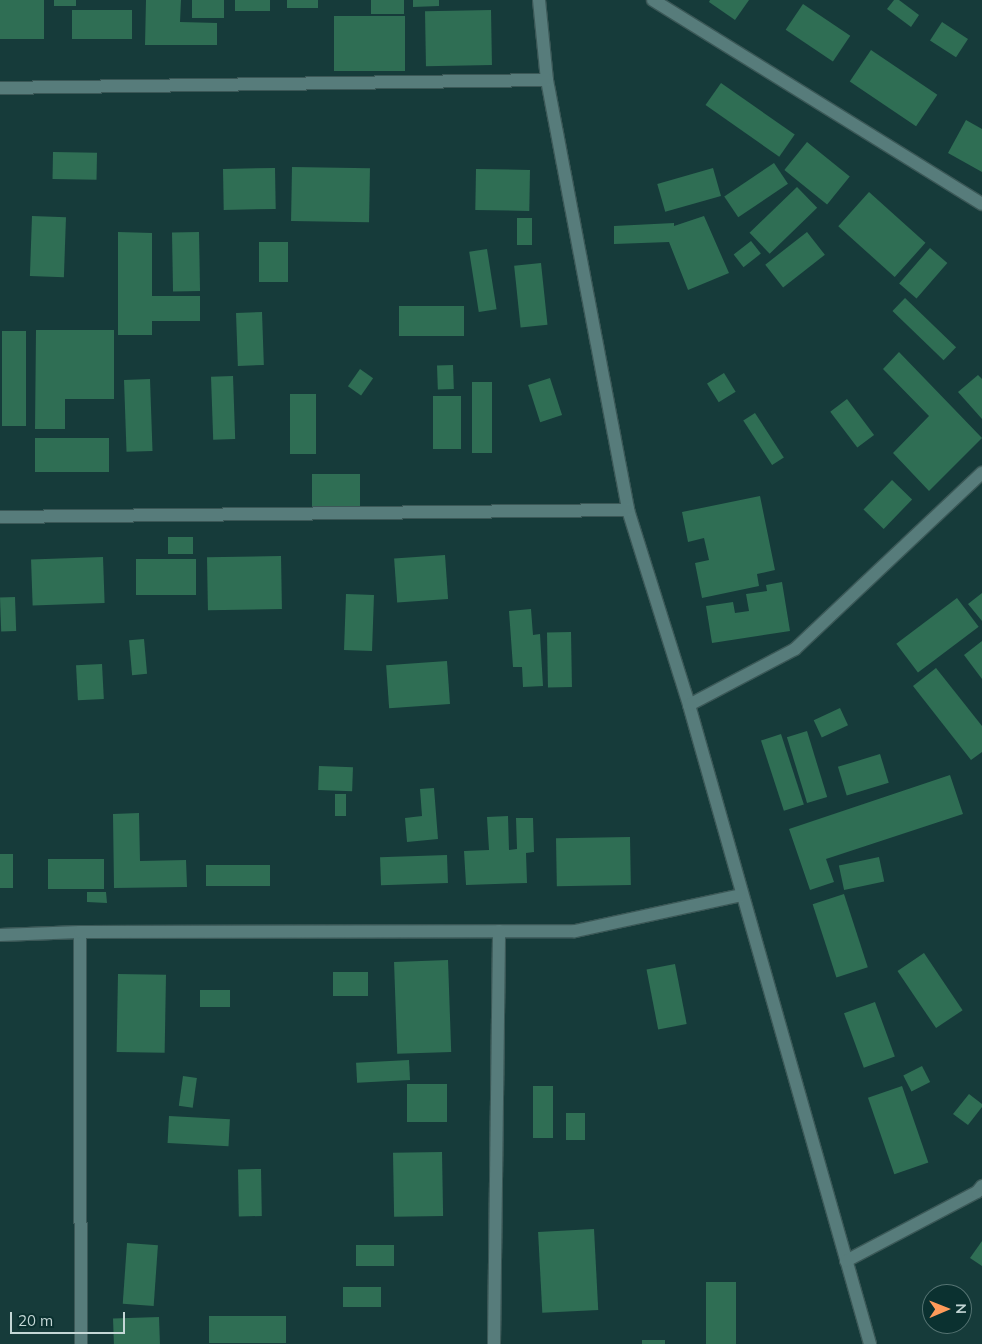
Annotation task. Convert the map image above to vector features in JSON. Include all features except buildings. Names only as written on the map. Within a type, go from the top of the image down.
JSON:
[{"type":"street","points":[[539,0],[547,80],[628,510],[689,704],[870,1344]]},
{"type":"street","points":[[653,0],[982,204]]},
{"type":"street","points":[[0,88],[547,80]]},
{"type":"street","points":[[689,704],[795,649],[982,473]]},
{"type":"street","points":[[0,517],[628,510]]},
{"type":"street","points":[[0,934],[80,932],[575,931],[742,895]]},
{"type":"street","points":[[494,1344],[499,931]]},
{"type":"street","points":[[80,932],[81,1344]]},
{"type":"street","points":[[846,1261],[977,1192],[982,1186]]}]
